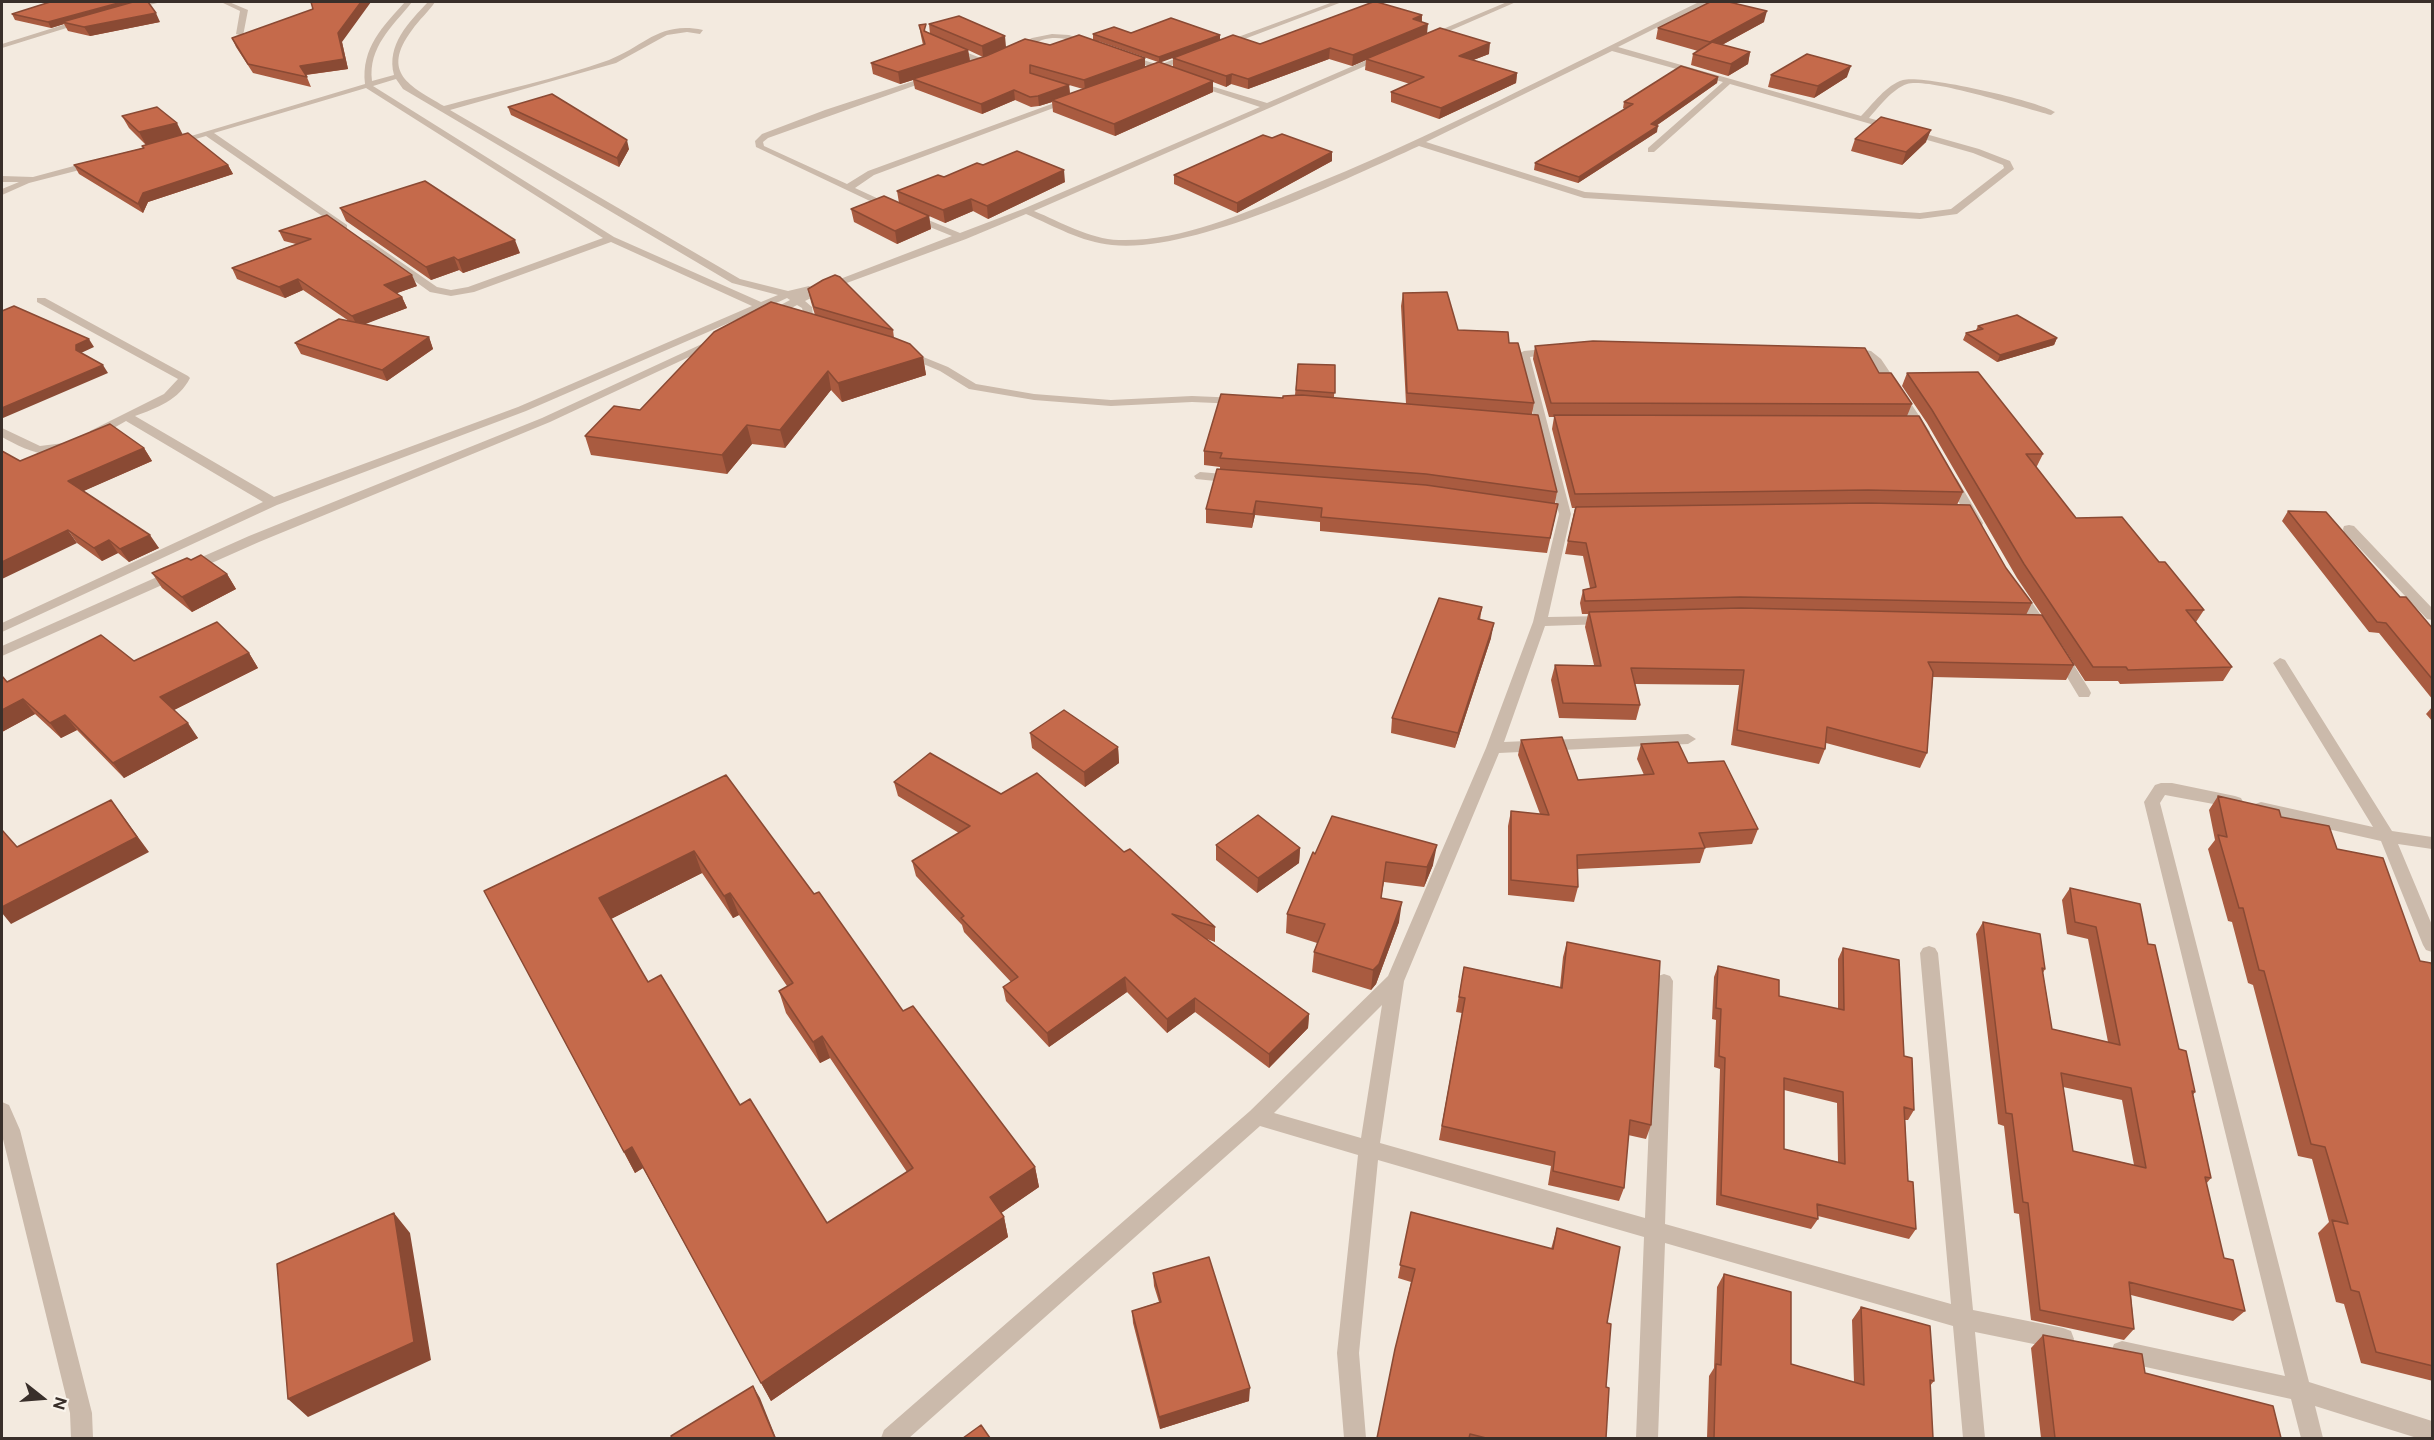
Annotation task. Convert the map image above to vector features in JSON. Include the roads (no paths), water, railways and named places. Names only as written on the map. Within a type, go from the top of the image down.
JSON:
[{"type":"street","points":[[127,9],[152,2]]},
{"type":"street","points":[[224,2],[244,10],[240,34]]},
{"type":"street","points":[[408,2],[371,49],[366,69],[369,87],[612,238],[773,313],[805,321],[807,307],[793,298],[736,281],[406,87],[396,77],[393,68],[398,45],[432,2]]},
{"type":"street","points":[[1215,47],[1338,2]]},
{"type":"street","points":[[1416,42],[1512,2]]},
{"type":"street","points":[[1688,2],[1702,3]]},
{"type":"street","points":[[1026,211],[1097,240],[1122,243],[1147,242],[1235,219],[1351,175],[1702,3]]},
{"type":"street","points":[[2,46],[93,19]]},
{"type":"street","points":[[443,109],[613,61],[629,53],[645,40],[665,32],[682,30],[700,32]]},
{"type":"street","points":[[1002,54],[1052,35],[1070,36],[1103,48]]},
{"type":"street","points":[[940,43],[983,62]]},
{"type":"street","points":[[1419,143],[1584,195],[1920,216],[1954,212],[2009,169],[2007,163],[1976,151],[1612,48]]},
{"type":"street","points":[[1143,75],[1204,51]]},
{"type":"street","points":[[1114,52],[1169,72]]},
{"type":"street","points":[[2,628],[273,502],[522,409],[761,306],[821,289],[963,237],[1395,52]]},
{"type":"street","points":[[972,66],[993,58]]},
{"type":"street","points":[[939,76],[828,112],[765,136],[759,141],[759,147],[963,237]]},
{"type":"street","points":[[1179,76],[1267,106]]},
{"type":"street","points":[[164,145],[369,87],[396,77]]},
{"type":"street","points":[[1862,120],[1906,81],[1937,84],[2051,112]]},
{"type":"street","points":[[1651,150],[1728,82]]},
{"type":"street","points":[[1065,88],[1075,92]]},
{"type":"street","points":[[848,188],[871,173],[1085,95]]},
{"type":"street","points":[[208,133],[434,290],[451,293],[470,290],[612,238]]},
{"type":"street","points":[[2,192],[33,180],[110,159]]},
{"type":"street","points":[[2,179],[33,180]]},
{"type":"street","points":[[2,651],[254,539],[546,420],[773,313],[793,298]]},
{"type":"street","points":[[2,432],[31,448],[56,450],[79,441],[172,394],[182,385],[184,378],[41,300]]},
{"type":"street","points":[[889,347],[944,369],[973,387],[1034,397],[1111,403],[1192,399],[1247,401]]},
{"type":"street","points":[[1355,1438],[1348,1353],[1369,1149],[1395,981],[1494,748],[1540,622],[1565,514],[1524,354],[1568,350]]},
{"type":"street","points":[[1836,350],[1867,353],[1877,362],[1913,424],[1930,443]]},
{"type":"street","points":[[126,416],[273,502]]},
{"type":"street","points":[[1942,463],[1982,532]]},
{"type":"street","points":[[1200,476],[1245,479]]},
{"type":"street","points":[[1951,512],[1971,512]]},
{"type":"street","points":[[2349,529],[2433,616]]},
{"type":"street","points":[[2008,580],[2047,634],[2084,693]]},
{"type":"street","points":[[1540,622],[1621,620]]},
{"type":"street","points":[[2018,624],[2047,634]]},
{"type":"street","points":[[2280,663],[2387,836],[2433,945]]},
{"type":"street","points":[[1494,748],[1688,739]]},
{"type":"street","points":[[2312,1438],[2152,802],[2161,789],[2172,789],[2387,836],[2433,843]]},
{"type":"street","points":[[1929,953],[1965,1318],[1974,1438]]},
{"type":"street","points":[[892,1438],[1257,1117],[1395,981]]},
{"type":"street","points":[[1647,1438],[1664,981]]},
{"type":"street","points":[[2,1111],[10,1130],[81,1413],[81,1438]]},
{"type":"street","points":[[1257,1117],[1965,1318],[2080,1343]]},
{"type":"street","points":[[2104,1348],[2300,1390],[2433,1432]]}]
